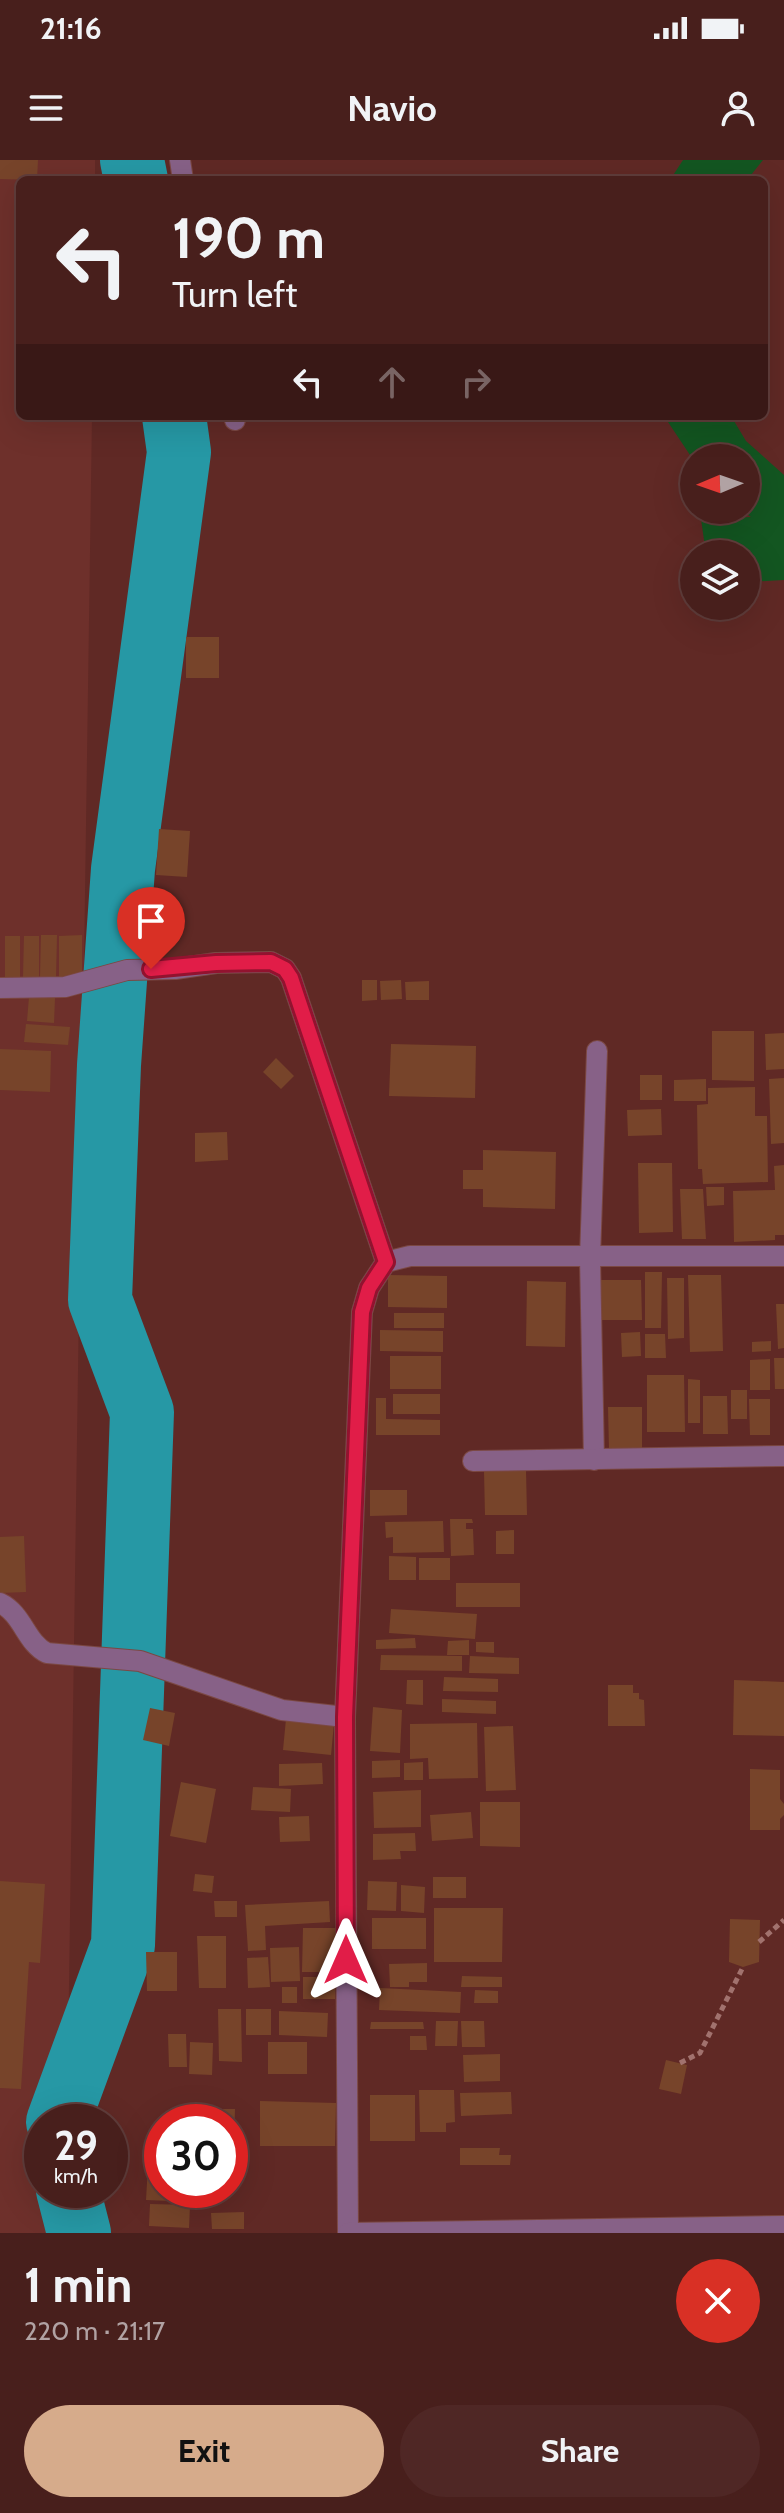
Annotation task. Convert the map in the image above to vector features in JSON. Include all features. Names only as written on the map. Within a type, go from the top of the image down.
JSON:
[{"type":"street","points":[[0,988],[65,987],[127,970],[175,969],[216,963],[271,962],[285,969],[291,978],[386,1262]]},
{"type":"street","points":[[594,1460],[590,1258],[597,1051]]},
{"type":"street","points":[[784,1256],[410,1256],[386,1262],[369,1288],[362,1312],[345,1717],[348,2233],[784,2226]]},
{"type":"street","points":[[473,1461],[784,1456]]},
{"type":"street","points":[[0,1603],[18,1616],[37,1648],[47,1653],[140,1661],[282,1710],[345,1717]]},
{"type":"path","points":[[759,1942],[784,1920]]},
{"type":"path","points":[[680,2063],[700,2053],[743,1967]]},
{"type":"shaded area","points":[[0,160],[95,160],[95,176],[16,176],[16,420],[92,420],[67,2104],[24,2104],[24,2208],[66,2208],[65,2233],[0,2233]]},
{"type":"green space","points":[[683,160],[763,160],[750,176],[673,176]]},
{"type":"green space","points":[[667,420],[733,420],[749,444],[683,444]]},
{"type":"green space","points":[[760,454],[784,475],[784,580],[760,581],[760,540],[704,540],[702,524],[760,524]]},
{"type":"building","points":[[0,160],[38,160],[37,176],[0,179]]},
{"type":"building","points":[[186,637],[219,637],[219,678],[186,678]]},
{"type":"building","points":[[159,829],[190,831],[187,877],[156,875]]},
{"type":"building","points":[[41,935],[57,935],[56,977],[40,977]]},
{"type":"building","points":[[82,935],[82,977],[59,978],[59,936]]},
{"type":"building","points":[[5,936],[20,936],[20,981],[5,980]]},
{"type":"building","points":[[24,936],[39,936],[39,977],[23,977]]},
{"type":"building","points":[[362,980],[377,980],[377,1000],[362,1001]]},
{"type":"building","points":[[401,980],[402,999],[381,1000],[380,981]]},
{"type":"building","points":[[429,981],[429,1000],[406,1000],[405,982]]},
{"type":"building","points":[[29,997],[55,998],[54,1023],[27,1021]]},
{"type":"building","points":[[26,1024],[70,1027],[68,1045],[24,1042]]},
{"type":"building","points":[[712,1031],[754,1031],[754,1081],[712,1080]]},
{"type":"building","points":[[784,1033],[784,1069],[766,1070],[765,1034]]},
{"type":"building","points":[[391,1044],[476,1046],[475,1098],[389,1096]]},
{"type":"building","points":[[0,1049],[51,1051],[50,1092],[0,1090]]},
{"type":"building","points":[[276,1058],[294,1076],[281,1089],[263,1072]]},
{"type":"building","points":[[640,1075],[662,1075],[662,1100],[640,1100]]},
{"type":"building","points":[[784,1078],[784,1143],[771,1144],[769,1079]]},
{"type":"building","points":[[706,1079],[706,1101],[674,1101],[674,1080]]},
{"type":"building","points":[[755,1087],[755,1116],[767,1116],[768,1182],[703,1184],[702,1169],[698,1169],[697,1105],[708,1104],[708,1088]]},
{"type":"building","points":[[661,1109],[662,1135],[628,1136],[627,1110]]},
{"type":"building","points":[[227,1132],[228,1160],[195,1162],[195,1133]]},
{"type":"building","points":[[483,1150],[556,1152],[555,1209],[483,1207],[483,1189],[463,1189],[463,1170],[483,1170]]},
{"type":"building","points":[[638,1163],[672,1163],[673,1232],[639,1233]]},
{"type":"building","points":[[784,1165],[784,1235],[775,1235],[775,1240],[734,1242],[733,1191],[775,1190],[774,1166]]},
{"type":"building","points":[[706,1187],[724,1187],[724,1205],[707,1206]]},
{"type":"building","points":[[680,1189],[703,1189],[706,1239],[682,1239]]},
{"type":"building","points":[[645,1272],[662,1272],[661,1328],[645,1328]]},
{"type":"building","points":[[388,1275],[447,1276],[447,1308],[388,1307]]},
{"type":"building","points":[[688,1275],[721,1275],[723,1351],[690,1352]]},
{"type":"building","points":[[667,1278],[684,1278],[684,1338],[668,1339]]},
{"type":"building","points":[[598,1280],[641,1280],[642,1320],[598,1320]]},
{"type":"building","points":[[527,1281],[566,1282],[565,1347],[526,1346]]},
{"type":"building","points":[[776,1304],[784,1304],[784,1348],[778,1349]]},
{"type":"building","points":[[394,1313],[444,1313],[444,1328],[394,1328]]},
{"type":"building","points":[[380,1330],[443,1331],[443,1352],[380,1351]]},
{"type":"building","points":[[640,1332],[641,1356],[622,1357],[621,1333]]},
{"type":"building","points":[[645,1334],[665,1334],[666,1358],[645,1358]]},
{"type":"building","points":[[771,1341],[771,1351],[752,1352],[752,1342]]},
{"type":"building","points":[[390,1356],[441,1356],[441,1389],[390,1389]]},
{"type":"building","points":[[774,1358],[784,1358],[784,1389],[775,1389]]},
{"type":"building","points":[[770,1359],[770,1390],[750,1390],[750,1360]]},
{"type":"building","points":[[647,1375],[684,1375],[685,1432],[647,1432]]},
{"type":"building","points":[[688,1379],[700,1380],[700,1423],[688,1423]]},
{"type":"building","points":[[731,1390],[747,1390],[747,1419],[731,1419]]},
{"type":"building","points":[[393,1394],[440,1394],[440,1414],[393,1414]]},
{"type":"building","points":[[703,1396],[727,1396],[728,1434],[703,1434]]},
{"type":"building","points":[[376,1398],[386,1398],[386,1419],[440,1420],[440,1435],[376,1435]]},
{"type":"building","points":[[749,1399],[770,1399],[770,1435],[750,1435]]},
{"type":"building","points":[[608,1407],[642,1407],[642,1449],[609,1449]]},
{"type":"building","points":[[484,1471],[526,1471],[527,1515],[485,1515]]},
{"type":"building","points":[[370,1490],[407,1490],[407,1515],[370,1516]]},
{"type":"building","points":[[450,1519],[472,1519],[473,1523],[466,1523],[466,1529],[473,1529],[474,1555],[451,1556]]},
{"type":"building","points":[[443,1521],[444,1552],[393,1553],[393,1537],[386,1538],[385,1522]]},
{"type":"building","points":[[514,1530],[514,1554],[496,1554],[496,1531]]},
{"type":"building","points":[[24,1536],[26,1592],[0,1593],[0,1537]]},
{"type":"building","points":[[389,1556],[416,1557],[416,1580],[389,1580]]},
{"type":"building","points":[[419,1558],[450,1558],[450,1580],[419,1580]]},
{"type":"building","points":[[456,1583],[520,1583],[520,1607],[456,1607]]},
{"type":"building","points":[[391,1609],[477,1614],[475,1639],[389,1633]]},
{"type":"building","points":[[415,1638],[416,1648],[376,1649],[376,1640]]},
{"type":"building","points":[[469,1640],[469,1655],[447,1655],[448,1641]]},
{"type":"building","points":[[476,1642],[494,1642],[494,1653],[476,1652]]},
{"type":"building","points":[[381,1655],[462,1656],[462,1671],[380,1670]]},
{"type":"building","points":[[470,1656],[519,1658],[519,1674],[469,1673]]},
{"type":"building","points":[[444,1677],[498,1679],[498,1692],[443,1691]]},
{"type":"building","points":[[407,1680],[423,1680],[423,1705],[406,1704]]},
{"type":"building","points":[[734,1680],[784,1682],[784,1736],[733,1735]]},
{"type":"building","points":[[608,1685],[633,1685],[633,1693],[639,1693],[639,1699],[644,1700],[645,1726],[608,1726]]},
{"type":"building","points":[[442,1699],[496,1701],[496,1714],[442,1712]]},
{"type":"building","points":[[373,1707],[402,1710],[400,1753],[370,1751]]},
{"type":"building","points":[[150,1708],[175,1713],[169,1746],[143,1740]]},
{"type":"building","points":[[286,1719],[334,1723],[331,1755],[283,1750]]},
{"type":"building","points":[[477,1723],[478,1778],[429,1779],[428,1758],[410,1759],[410,1724]]},
{"type":"building","points":[[513,1726],[516,1790],[486,1791],[484,1727]]},
{"type":"building","points":[[400,1760],[400,1777],[372,1778],[372,1761]]},
{"type":"building","points":[[423,1762],[423,1780],[404,1780],[404,1763]]},
{"type":"building","points":[[322,1763],[323,1784],[279,1786],[279,1764]]},
{"type":"building","points":[[750,1769],[780,1770],[780,1799],[784,1804],[784,1815],[780,1819],[780,1830],[750,1830]]},
{"type":"building","points":[[181,1782],[216,1789],[206,1843],[170,1836]]},
{"type":"building","points":[[253,1787],[291,1789],[290,1812],[251,1810]]},
{"type":"building","points":[[421,1790],[421,1827],[374,1828],[373,1792]]},
{"type":"building","points":[[480,1802],[520,1802],[520,1847],[480,1846]]},
{"type":"building","points":[[471,1812],[473,1838],[432,1841],[430,1815]]},
{"type":"building","points":[[309,1816],[310,1841],[280,1842],[279,1817]]},
{"type":"building","points":[[415,1833],[416,1851],[400,1851],[401,1859],[373,1860],[373,1834]]},
{"type":"building","points":[[195,1874],[214,1876],[212,1893],[193,1891]]},
{"type":"building","points":[[433,1877],[466,1877],[466,1898],[433,1898]]},
{"type":"building","points":[[0,1881],[45,1884],[40,1963],[29,1962],[21,2089],[0,2088]]},
{"type":"building","points":[[368,1881],[397,1882],[396,1911],[367,1910]]},
{"type":"building","points":[[401,1885],[425,1887],[424,1913],[401,1911]]},
{"type":"building","points":[[214,1901],[237,1901],[237,1917],[215,1917]]},
{"type":"building","points":[[329,1901],[330,1922],[265,1926],[266,1950],[248,1951],[245,1905]]},
{"type":"building","points":[[434,1908],[503,1908],[502,1962],[434,1962]]},
{"type":"building","points":[[372,1918],[426,1918],[426,1949],[372,1949]]},
{"type":"building","points":[[730,1919],[760,1920],[759,1962],[743,1967],[729,1962]]},
{"type":"building","points":[[303,1928],[337,1928],[337,1972],[302,1972]]},
{"type":"building","points":[[197,1936],[226,1936],[226,1988],[199,1988]]},
{"type":"building","points":[[299,1947],[300,1981],[271,1982],[270,1948]]},
{"type":"building","points":[[146,1952],[177,1952],[177,1991],[147,1991]]},
{"type":"building","points":[[268,1957],[270,1987],[248,1988],[247,1958]]},
{"type":"building","points":[[427,1963],[427,1982],[409,1982],[409,1987],[390,1987],[389,1964]]},
{"type":"building","points":[[462,1976],[502,1977],[502,1987],[461,1987]]},
{"type":"building","points":[[303,1977],[335,1977],[335,1999],[303,1999]]},
{"type":"building","points":[[282,1987],[297,1987],[297,2003],[282,2003]]},
{"type":"building","points":[[380,1988],[461,1992],[460,2013],[379,2010]]},
{"type":"building","points":[[475,1990],[498,1991],[498,2003],[474,2003]]},
{"type":"building","points":[[218,2009],[241,2009],[242,2062],[219,2061]]},
{"type":"building","points":[[246,2009],[271,2009],[271,2035],[246,2035]]},
{"type":"building","points":[[279,2011],[328,2013],[327,2037],[279,2035]]},
{"type":"building","points":[[436,2021],[458,2021],[457,2046],[435,2046]]},
{"type":"building","points":[[461,2021],[484,2021],[485,2047],[462,2047]]},
{"type":"building","points":[[371,2022],[423,2022],[424,2029],[370,2029]]},
{"type":"building","points":[[168,2034],[186,2034],[187,2067],[169,2067]]},
{"type":"building","points":[[410,2036],[426,2036],[427,2050],[410,2050]]},
{"type":"building","points":[[190,2042],[213,2043],[212,2075],[189,2074]]},
{"type":"building","points":[[268,2042],[307,2042],[307,2074],[268,2074]]},
{"type":"building","points":[[500,2054],[500,2081],[464,2082],[463,2055]]},
{"type":"building","points":[[666,2060],[687,2065],[681,2094],[659,2089]]},
{"type":"building","points":[[419,2090],[454,2090],[455,2122],[446,2123],[446,2132],[420,2132]]},
{"type":"building","points":[[511,2092],[512,2114],[461,2116],[460,2093]]},
{"type":"building","points":[[370,2095],[415,2095],[415,2141],[370,2141]]},
{"type":"building","points":[[260,2101],[336,2103],[335,2146],[260,2146]]},
{"type":"building","points":[[460,2148],[500,2148],[499,2155],[511,2155],[510,2165],[460,2165]]},
{"type":"building","points":[[150,2208],[190,2208],[189,2228],[149,2226]]},
{"type":"building","points":[[244,2212],[244,2229],[212,2229],[211,2213]]},
{"type":"waterway","points":[[132,160],[135,176]]},
{"type":"waterway","points":[[65,2104],[123,1945],[142,1412],[100,1300],[109,1065],[123,869],[179,452],[175,420]]},
{"type":"waterway","points":[[73,2208],[79,2233]]},
{"type":"route","points":[[151,969],[271,962],[285,969],[291,978],[386,1262],[369,1288],[362,1312],[345,1717],[346,1960]]}]
